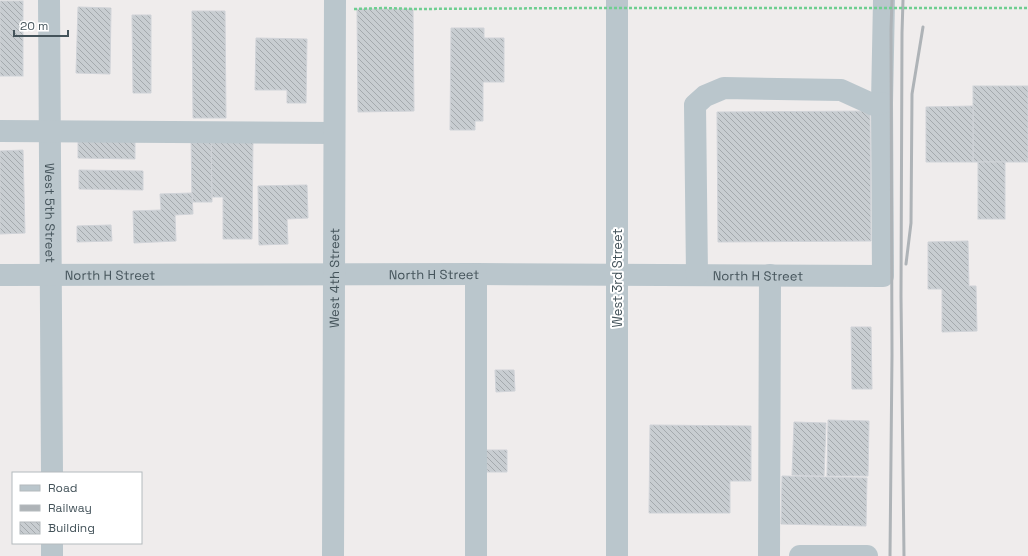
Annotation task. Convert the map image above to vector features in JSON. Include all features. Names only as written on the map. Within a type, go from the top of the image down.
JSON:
[{"type":"street","name":"West 5th Street","points":[[49,0],[52,472]]},
{"type":"street","name":"West 3rd Street","points":[[616,0],[617,556]]},
{"type":"street","points":[[696,275],[695,105],[705,96],[724,88],[841,90],[874,105],[882,103],[884,0]]},
{"type":"street","name":"West 4th Street","points":[[332,556],[335,5]]},
{"type":"street","name":"North H Street","points":[[0,275],[617,274],[883,276],[882,103]]},
{"type":"street","points":[[0,131],[334,134]]},
{"type":"street","points":[[476,274],[476,556]]},
{"type":"street","points":[[769,556],[770,275]]},
{"type":"street","points":[[52,544],[52,556]]},
{"type":"street","points":[[800,556],[867,556]]},
{"type":"path","points":[[335,5],[413,9],[1028,8]]},
{"type":"building","points":[[0,1],[23,1],[23,76],[0,76]]},
{"type":"building","points":[[78,7],[111,8],[110,74],[76,73]]},
{"type":"building","points":[[357,9],[413,9],[414,111],[358,112]]},
{"type":"building","points":[[192,11],[225,11],[226,118],[193,118]]},
{"type":"building","points":[[132,15],[151,15],[151,93],[133,93]]},
{"type":"building","points":[[451,28],[484,28],[484,38],[504,38],[504,82],[483,82],[483,121],[475,121],[475,130],[450,130]]},
{"type":"building","points":[[256,38],[307,39],[306,103],[287,103],[287,90],[255,90]]},
{"type":"building","points":[[973,86],[1028,86],[1028,162],[973,162]]},
{"type":"building","points":[[973,106],[973,162],[926,162],[926,107]]},
{"type":"building","points":[[870,111],[871,241],[718,242],[717,112]]},
{"type":"building","points":[[78,135],[135,136],[135,159],[78,158]]},
{"type":"building","points":[[253,136],[252,239],[223,239],[223,197],[212,197],[211,137]]},
{"type":"building","points":[[191,137],[211,137],[212,202],[192,202]]},
{"type":"building","points":[[23,150],[25,233],[0,234],[0,151]]},
{"type":"building","points":[[978,162],[1005,162],[1005,219],[978,219]]},
{"type":"building","points":[[79,170],[143,171],[143,190],[79,189]]},
{"type":"building","points":[[307,185],[308,218],[287,219],[288,244],[259,245],[258,186]]},
{"type":"building","points":[[192,193],[193,214],[175,215],[176,241],[134,243],[133,211],[161,210],[160,194]]},
{"type":"building","points":[[111,225],[112,241],[77,242],[77,226]]},
{"type":"building","points":[[968,241],[969,286],[976,286],[977,331],[942,332],[942,289],[928,289],[928,242]]},
{"type":"building","points":[[851,327],[871,327],[872,389],[852,389]]},
{"type":"building","points":[[495,370],[514,370],[515,391],[496,392]]},
{"type":"building","points":[[828,420],[869,421],[868,476],[827,476]]},
{"type":"building","points":[[794,422],[826,423],[824,476],[792,475]]},
{"type":"building","points":[[650,425],[751,426],[751,481],[730,481],[730,513],[649,513]]},
{"type":"building","points":[[486,450],[507,450],[507,472],[487,472]]},
{"type":"building","points":[[782,476],[867,478],[866,526],[781,524]]},
{"type":"railway","points":[[890,556],[892,355],[892,0]]},
{"type":"railway","points":[[903,0],[901,297],[904,556]]},
{"type":"railway","points":[[906,264],[911,223],[912,94],[923,27]]}]
